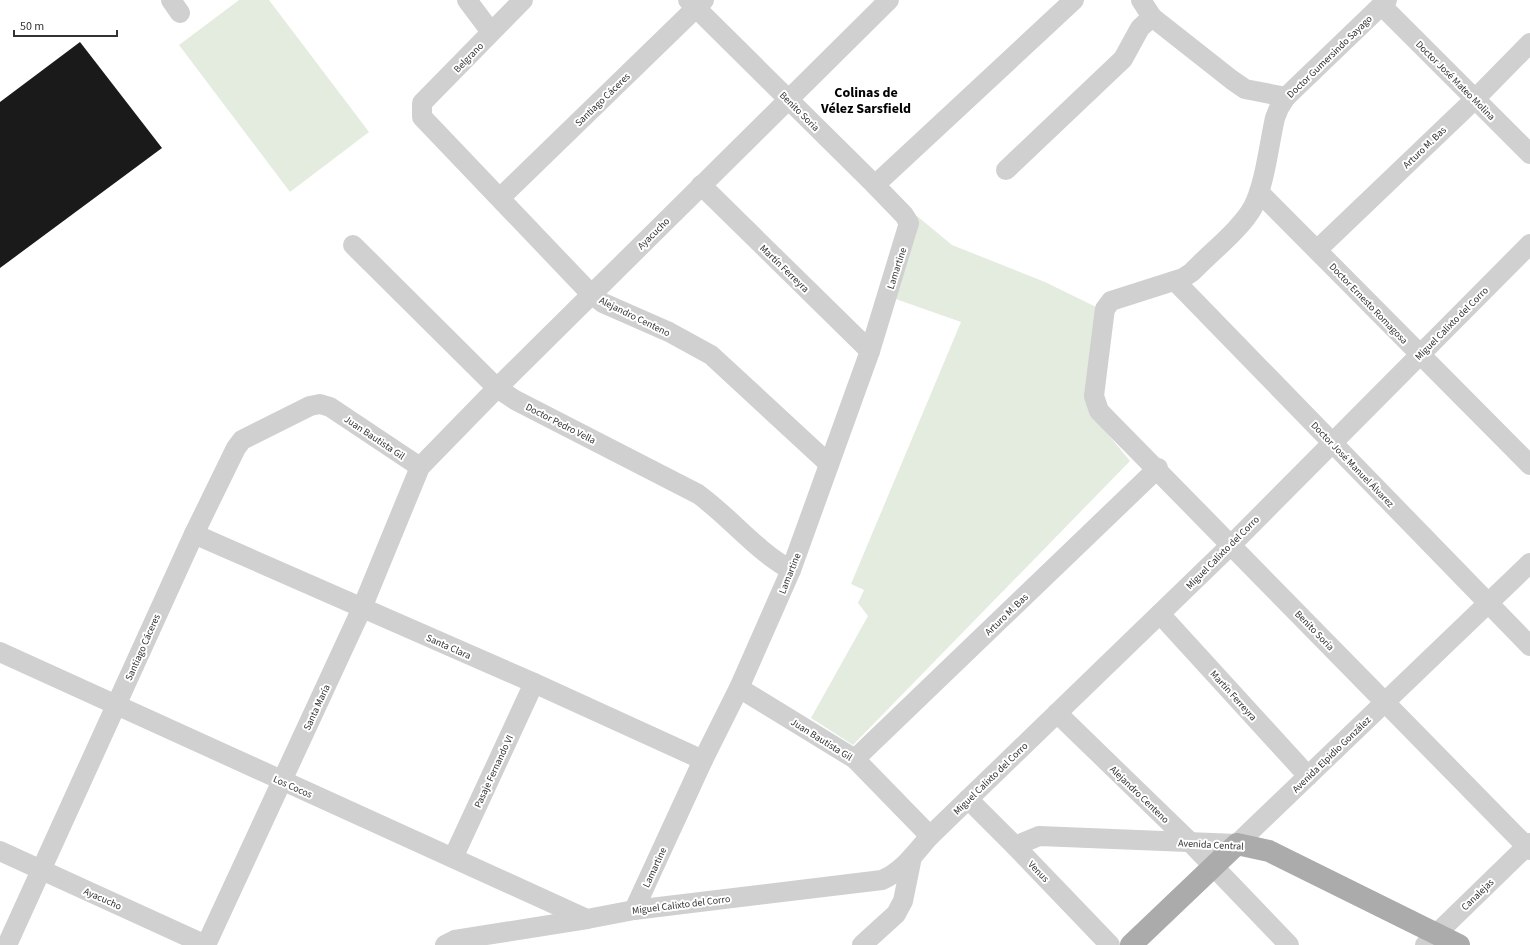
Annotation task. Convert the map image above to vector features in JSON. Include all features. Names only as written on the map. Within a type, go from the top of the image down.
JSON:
[{"type":"main road","name":"Avenida Elpidio González","points":[[1131,945],[1237,844]]},
{"type":"main road","name":"Avenida Central","points":[[1237,844],[1269,851],[1431,939],[1459,945]]},
{"type":"street","points":[[467,0],[492,32]]},
{"type":"street","name":"Belgrano","points":[[422,118],[422,103],[522,0]]},
{"type":"street","name":"Ayacucho","points":[[420,467],[497,388],[888,0]]},
{"type":"street","points":[[874,185],[1074,0]]},
{"type":"street","points":[[1141,0],[1152,17],[1232,80],[1245,88],[1260,93],[1286,97]]},
{"type":"street","name":"Benito Soria","points":[[696,3],[788,99],[904,215],[909,223]]},
{"type":"street","name":"Santiago Cáceres","points":[[500,198],[696,3]]},
{"type":"street","name":"Doctor Gumersindo Sayago","points":[[1099,411],[1094,396],[1105,309],[1111,302],[1120,297],[1175,282],[1192,272],[1244,220],[1253,208],[1259,192],[1275,118],[1286,97],[1384,3]]},
{"type":"street","name":"Doctor José Mateo Molina","points":[[1384,3],[1475,99],[1530,154]]},
{"type":"street","points":[[1006,170],[1123,59],[1140,28],[1152,17]]},
{"type":"street","name":"Arturo M. Bas","points":[[1317,250],[1475,99],[1530,43]]},
{"type":"street","name":"Alejandro Centeno","points":[[422,118],[592,294],[603,303],[669,332],[711,355],[829,464]]},
{"type":"street","name":"Martín Ferreyra","points":[[701,185],[870,351]]},
{"type":"street","name":"Doctor Ernesto Romagosa","points":[[1259,192],[1530,465]]},
{"type":"street","name":"Lamartine","points":[[634,910],[703,760],[739,688],[791,570],[870,351],[909,223]]},
{"type":"street","name":"Miguel Calixto del Corro","points":[[445,945],[455,940],[518,938],[587,919],[634,910],[882,880],[900,870],[930,836],[1232,544],[1530,244]]},
{"type":"street","name":"Doctor Pedro Vella","points":[[353,245],[497,388],[515,400],[698,494],[711,503],[774,561],[791,570]]},
{"type":"street","name":"Doctor José Manuel Álvarez","points":[[1175,282],[1530,646]]},
{"type":"street","name":"Santiago Cáceres","points":[[7,945],[194,534],[236,448],[242,440],[310,406],[320,404],[330,407]]},
{"type":"street","name":"Juan Bautista Gil","points":[[330,407],[420,467]]},
{"type":"street","name":"Benito Soria","points":[[1099,411],[1158,468],[1385,702],[1529,846]]},
{"type":"street","name":"Santa María","points":[[206,945],[362,608],[420,467]]},
{"type":"street","name":"Arturo M. Bas","points":[[855,759],[1158,468]]},
{"type":"street","name":"Santa Clara","points":[[194,534],[534,683],[703,760]]},
{"type":"street","name":"Avenida Elpidio González","points":[[1237,844],[1530,563]]},
{"type":"street","name":"Martín Ferreyra","points":[[1160,614],[1308,776]]},
{"type":"street","name":"Los Cocos","points":[[0,652],[587,919]]},
{"type":"street","name":"Pasaje Fernando VI","points":[[453,858],[534,683]]},
{"type":"street","name":"Juan Bautista Gil","points":[[739,688],[855,759],[930,836]]},
{"type":"street","name":"Alejandro Centeno","points":[[1057,713],[1191,843],[1289,945]]},
{"type":"street","name":"Venus","points":[[968,799],[1110,945]]},
{"type":"street","name":"Avenida Central","points":[[1015,846],[1039,836],[1237,844]]},
{"type":"street","name":"Canalejas","points":[[1431,939],[1529,846]]},
{"type":"street","name":"Ayacucho","points":[[0,851],[206,945]]},
{"type":"street","name":"Miguel Calixto del Corro","points":[[862,945],[896,914],[902,901],[912,858]]},
{"type":"shaded area","points":[[239,0],[269,0],[369,132],[290,192],[179,45]]},
{"type":"shaded area","points":[[917,216],[952,245],[1045,282],[1096,307],[1093,416],[1130,461],[853,745],[811,718],[868,616],[858,603],[864,590],[851,584],[961,322],[890,297]]},
{"type":"building","points":[[80,42],[162,148],[0,268],[0,102]]},
{"type":"district","name":"Colinas de Vélez Sarsfield","points":[[866,100]]}]
